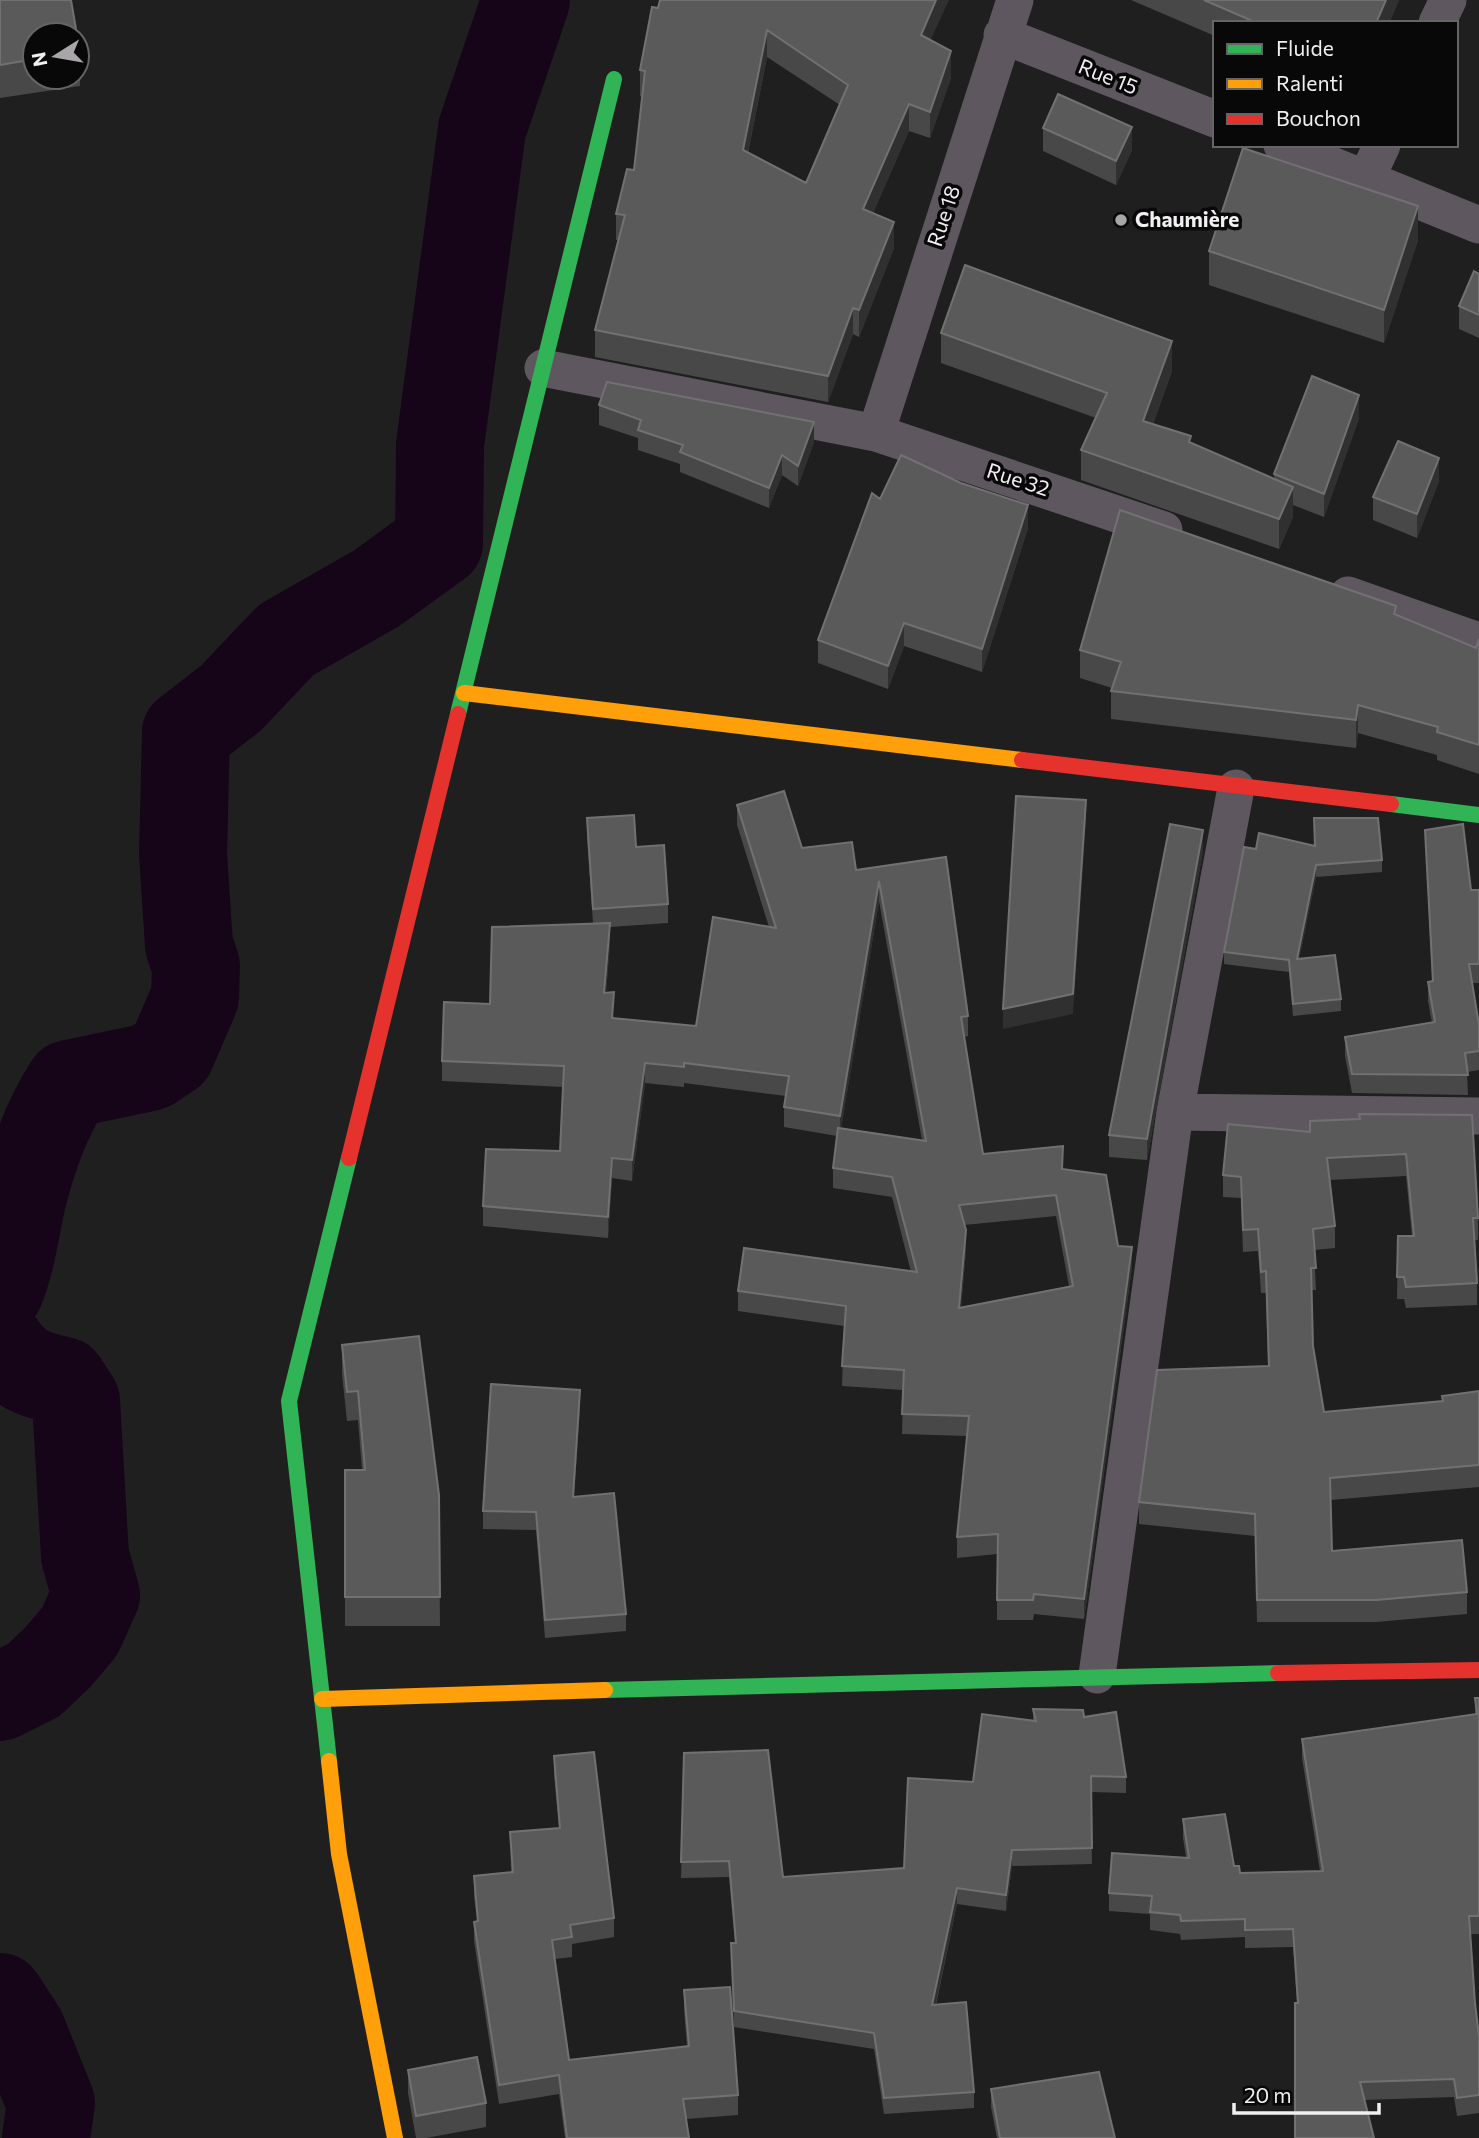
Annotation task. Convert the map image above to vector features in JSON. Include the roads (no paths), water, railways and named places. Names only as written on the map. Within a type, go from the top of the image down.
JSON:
[{"type":"street","name":"Rue 18","points":[[876,433],[1014,0]]},
{"type":"street","points":[[1438,21],[1448,0]]},
{"type":"street","name":"Rue 15","points":[[1002,35],[1213,118]]},
{"type":"street","points":[[395,2138],[339,1854],[289,1401],[614,79]]},
{"type":"street","points":[[1287,147],[1479,225]]},
{"type":"street","points":[[1366,179],[1380,147]]},
{"type":"street","name":"Rue 32","points":[[543,368],[876,433],[1194,541]]},
{"type":"street","points":[[1311,582],[1479,640]]},
{"type":"street","points":[[464,693],[1236,788],[1479,815]]},
{"type":"street","points":[[1097,1675],[1175,1112],[1236,788]]},
{"type":"street","points":[[1175,1112],[1479,1116]]},
{"type":"street","points":[[322,1699],[1097,1675],[1479,1670]]},
{"type":"waterway","points":[[0,1290],[8,1268],[22,1200],[35,1155],[53,1111],[69,1084],[150,1067],[171,1053],[195,997],[196,966],[189,945],[183,854],[186,733],[231,698],[286,640],[377,588],[439,543],[440,445],[482,129],[526,0]]},
{"type":"waterway","points":[[0,1343],[13,1359],[27,1370],[63,1381],[76,1401],[85,1556],[96,1595],[80,1631],[58,1657],[34,1680],[0,1697]]},
{"type":"waterway","points":[[0,1997],[22,2031],[51,2103],[46,2138]]},
{"type":"place","name":"Chaumière","points":[[1121,220]]}]
